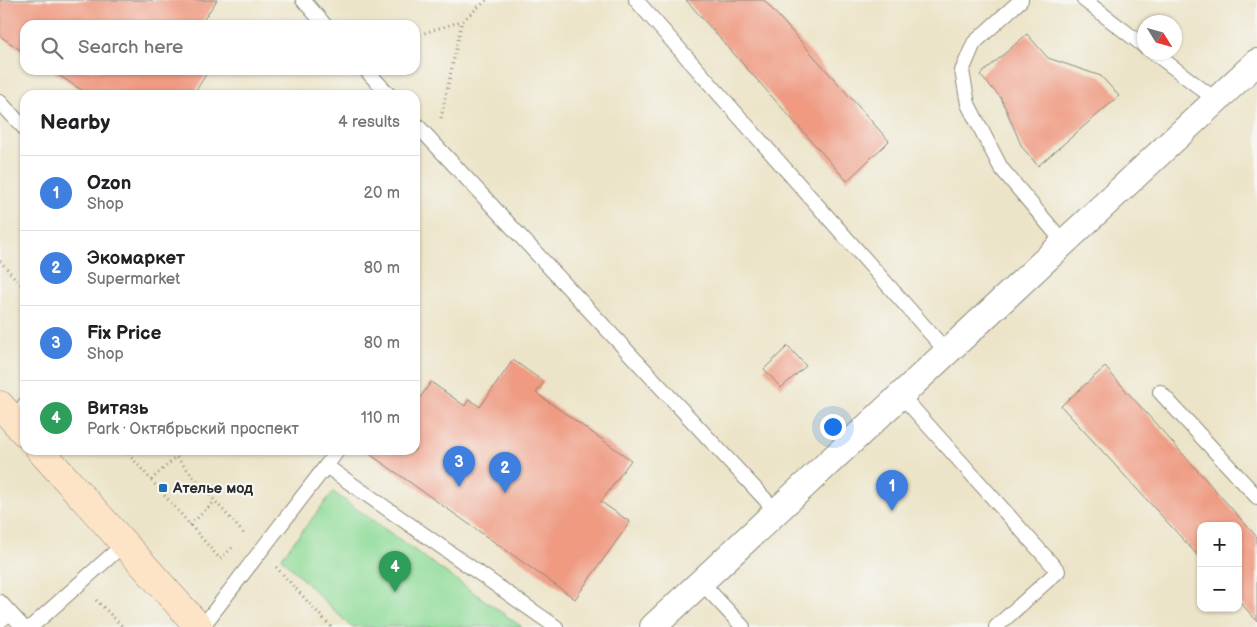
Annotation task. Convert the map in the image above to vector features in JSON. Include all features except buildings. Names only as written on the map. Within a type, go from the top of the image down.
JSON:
[{"type":"main road","points":[[44,455],[199,627]]},
{"type":"street","points":[[653,627],[1257,62]]},
{"type":"lane","points":[[303,0],[321,20]]},
{"type":"lane","points":[[636,0],[947,352]]},
{"type":"lane","points":[[1021,0],[974,43],[962,71],[968,104],[1001,168],[1064,243]]},
{"type":"lane","points":[[1084,0],[1137,41]]},
{"type":"lane","points":[[1164,60],[1216,100]]},
{"type":"lane","points":[[371,75],[384,90]]},
{"type":"lane","points":[[0,102],[20,124]]},
{"type":"lane","points":[[420,128],[776,511]]},
{"type":"lane","points":[[1160,392],[1257,497]]},
{"type":"lane","points":[[901,395],[1058,571],[996,627]]},
{"type":"lane","points":[[202,627],[334,455]]},
{"type":"lane","points":[[326,466],[556,627]]},
{"type":"lane","points":[[31,627],[45,622],[80,583],[124,544]]},
{"type":"lane","points":[[702,582],[743,627]]},
{"type":"lane","points":[[3,612],[23,627]]},
{"type":"path","points":[[420,34],[462,21],[487,0]]},
{"type":"path","points":[[435,144],[462,21]]},
{"type":"path","points":[[0,261],[20,283]]},
{"type":"path","points":[[129,455],[220,559],[246,535]]},
{"type":"path","points":[[151,480],[176,457]]},
{"type":"path","points":[[190,525],[215,501]]},
{"type":"path","points":[[80,583],[123,627]]},
{"type":"green space","points":[[333,492],[522,627],[351,627],[281,558]]},
{"type":"place","name":"Fix Price","points":[[459,487]]},
{"type":"place","name":"Ателье мод","points":[[163,488]]},
{"type":"place","name":"Экомаркет","points":[[505,493]]},
{"type":"place","name":"Ozon","points":[[892,511]]},
{"type":"place","name":"Витязь","points":[[395,592]]}]
